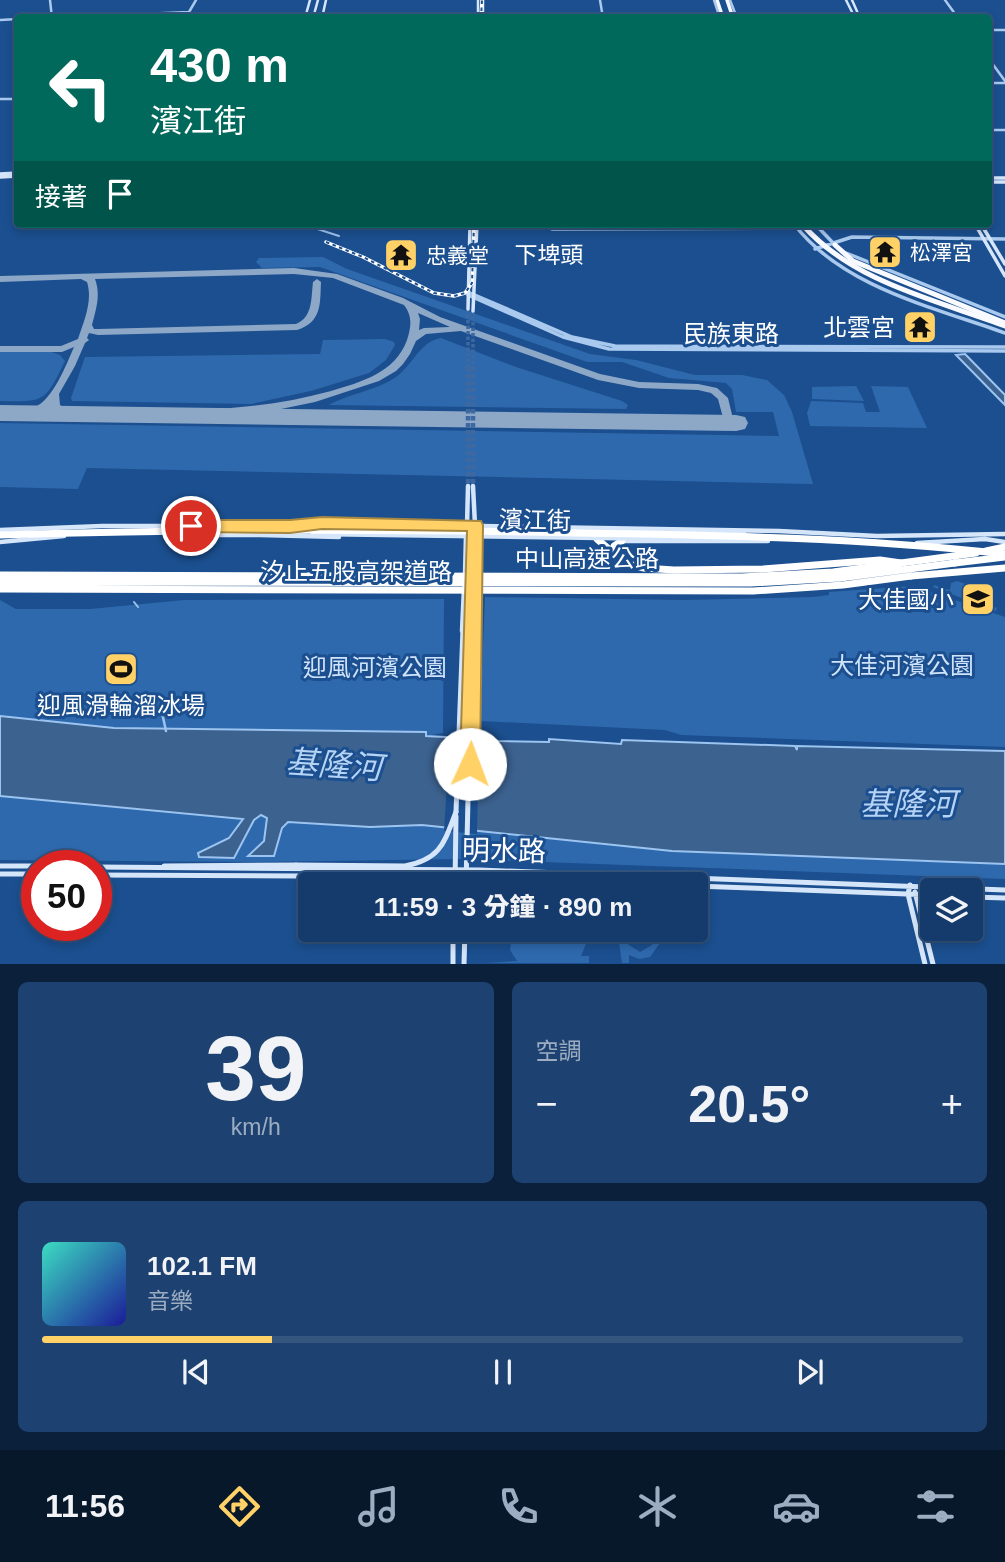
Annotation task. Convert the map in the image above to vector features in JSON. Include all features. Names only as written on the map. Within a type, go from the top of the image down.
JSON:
[{"type":"highway","points":[[807,228],[817,243],[850,265],[1005,325]]},
{"type":"highway","points":[[808,228],[826,246],[859,266],[997,320]]},
{"type":"highway","points":[[834,244],[844,254],[864,266],[1005,325]]},
{"type":"highway","name":"汐止五股高架道路","points":[[0,536],[211,530],[491,531],[845,540],[1005,549]]},
{"type":"highway","points":[[597,539],[625,563],[644,568],[723,570],[880,561],[901,563]]},
{"type":"highway","points":[[615,556],[614,547],[622,541]]},
{"type":"highway","name":"中山高速公路","points":[[0,575],[742,577],[798,575],[1005,549]]},
{"type":"highway","name":"中山高速公路","points":[[0,582],[751,583],[840,578],[1005,549]]},
{"type":"highway","name":"汐止五股高架道路","points":[[0,589],[754,590],[843,585],[960,570],[1005,568]]},
{"type":"main road","points":[[470,228],[471,310]]},
{"type":"main road","points":[[471,295],[477,228]]},
{"type":"main road","points":[[977,228],[1005,276]]},
{"type":"main road","points":[[983,228],[1005,264]]},
{"type":"main road","points":[[455,872],[466,536],[471,486],[475,536],[466,872]]},
{"type":"main road","name":"濱江街","points":[[290,526],[316,523],[588,527],[779,531],[877,537],[1005,534]]},
{"type":"main road","name":"濱江街","points":[[0,530],[312,526],[779,531]]},
{"type":"main road","points":[[588,527],[597,539]]},
{"type":"main road","points":[[22,541],[26,529]]},
{"type":"main road","points":[[984,533],[1005,549]]},
{"type":"main road","name":"濱江街","points":[[0,542],[128,534],[475,536],[751,543],[768,541]]},
{"type":"main road","name":"濱江街","points":[[260,535],[916,543],[990,539],[1005,549]]},
{"type":"main road","points":[[151,867],[405,866],[420,863],[443,847],[456,812]]},
{"type":"main road","points":[[0,866],[21,866]]},
{"type":"main road","name":"明水路","points":[[112,867],[480,870],[1005,890]]},
{"type":"main road","points":[[0,874],[21,874]]},
{"type":"main road","name":"明水路","points":[[112,875],[298,876]]},
{"type":"main road","points":[[911,885],[925,964]]},
{"type":"main road","points":[[708,886],[920,894]]},
{"type":"main road","points":[[912,894],[933,964]]},
{"type":"main road","points":[[983,897],[1005,898]]},
{"type":"main road","points":[[453,942],[453,964]]},
{"type":"main road","points":[[464,964],[465,942]]},
{"type":"street","points":[[134,14],[189,12],[196,0]]},
{"type":"street","points":[[992,63],[1005,82]]},
{"type":"street","points":[[552,229],[633,228]]},
{"type":"street","points":[[797,228],[815,249],[844,269],[1005,333]]},
{"type":"street","points":[[819,228],[848,254],[1005,317]]},
{"type":"street","points":[[815,249],[852,237],[1005,239]]},
{"type":"street","name":"民族東路","points":[[471,295],[549,329],[604,345],[1005,349]]},
{"type":"green space","points":[[323,257],[347,269],[590,354],[636,360],[695,375],[742,375],[767,380],[784,395],[792,412],[813,484],[87,468],[78,489],[0,487],[0,423],[779,436],[773,412],[736,412],[732,389],[726,383],[669,378],[622,362],[587,362],[320,267],[262,268],[256,262],[259,258]]},
{"type":"green space","points":[[441,338],[628,405],[626,409],[329,405],[388,382],[402,372],[427,344]]},
{"type":"green space","points":[[385,339],[395,345],[386,360],[369,373],[311,391],[251,404],[72,401],[71,398],[85,357],[320,354],[323,340]]},
{"type":"green space","points":[[0,352],[52,352],[65,361],[53,385],[42,397],[27,401],[0,401]]},
{"type":"green space","points":[[856,386],[864,401],[812,399],[812,387]]},
{"type":"green space","points":[[871,386],[908,387],[927,428],[810,426],[807,413],[811,401],[863,403],[866,412],[880,412]]},
{"type":"green space","points":[[957,581],[986,591],[993,599],[990,605],[997,608],[996,611],[933,587],[934,585],[950,590],[951,583]]},
{"type":"green space","name":"大佳河濱公園","points":[[913,586],[1005,617],[1005,747],[681,735],[665,730],[480,721],[485,597],[684,600],[813,597],[829,595],[829,592]]},
{"type":"green space","name":"迎風河濱公園","points":[[444,599],[443,733],[425,736],[114,728],[0,716],[0,600],[16,609],[90,609],[184,600]]},
{"type":"green space","points":[[0,795],[301,819],[464,824],[1005,859],[1005,879],[464,859],[112,861],[112,850],[21,850],[21,860],[0,860]]},
{"type":"green space","points":[[511,942],[587,942],[581,956],[589,956],[589,963],[486,963],[517,961],[510,950]]},
{"type":"green space","points":[[619,942],[626,942],[640,952],[652,945],[652,942],[660,942],[650,957],[639,959],[629,955],[629,963],[622,963]]},
{"type":"water","points":[[965,354],[1005,395],[1005,405],[956,355]]},
{"type":"water","name":"基隆河","points":[[0,716],[114,728],[426,732],[426,736],[483,739],[493,737],[495,741],[549,742],[549,739],[621,744],[622,740],[795,746],[797,750],[797,746],[1005,751],[1005,864],[672,851],[422,825],[370,827],[288,822],[282,828],[274,856],[248,856],[264,841],[267,818],[261,815],[254,820],[234,858],[199,857],[198,853],[229,838],[243,819],[0,796]]},
{"type":"pier","points":[[450,734],[479,735],[477,834],[444,831]]},
{"type":"waterway","points":[[314,228],[339,236]]},
{"type":"waterway","points":[[134,602],[138,607]]},
{"type":"waterway","points":[[161,708],[166,731]]},
{"type":"taxiway","points":[[0,279],[294,271],[334,276],[400,300],[437,319],[598,377],[639,385],[714,390],[723,398],[729,423]]},
{"type":"taxiway","points":[[83,277],[91,280],[94,290],[87,325]]},
{"type":"taxiway","points":[[87,325],[91,331],[98,332],[297,327],[304,325],[312,316],[317,282]]},
{"type":"taxiway","points":[[408,305],[415,319],[411,340]]},
{"type":"taxiway","points":[[82,341],[87,325]]},
{"type":"taxiway","points":[[411,340],[424,331],[458,329]]},
{"type":"taxiway","points":[[55,395],[55,406],[64,412],[207,414],[276,407],[375,379],[399,362],[411,340]]},
{"type":"taxiway","points":[[0,349],[62,349],[82,341]]},
{"type":"taxiway","points":[[0,411],[33,411],[43,407],[61,385],[82,341]]},
{"type":"runway","points":[[0,413],[736,423]]},
{"type":"tunnel","points":[[468,309],[468,486]]},
{"type":"tunnel","points":[[473,311],[473,486]]},
{"type":"railway","points":[[481,14],[482,0]]},
{"type":"railway","points":[[326,242],[363,257],[434,293],[454,296],[465,293],[472,283],[474,228]]},
{"type":"place","name":"松澤宮","points":[[885,252]]},
{"type":"place","name":"忠義堂","points":[[401,255]]},
{"type":"place","name":"北雲宮","points":[[920,327]]},
{"type":"place","name":"大佳國小","points":[[978,599]]},
{"type":"place","name":"迎風滑輪溜冰場","points":[[121,669]]},
{"type":"district","name":"下埤頭","points":[[549,255]]},
{"type":"route","points":[[191,526],[290,526],[305,523],[475,525],[470,764]]}]
